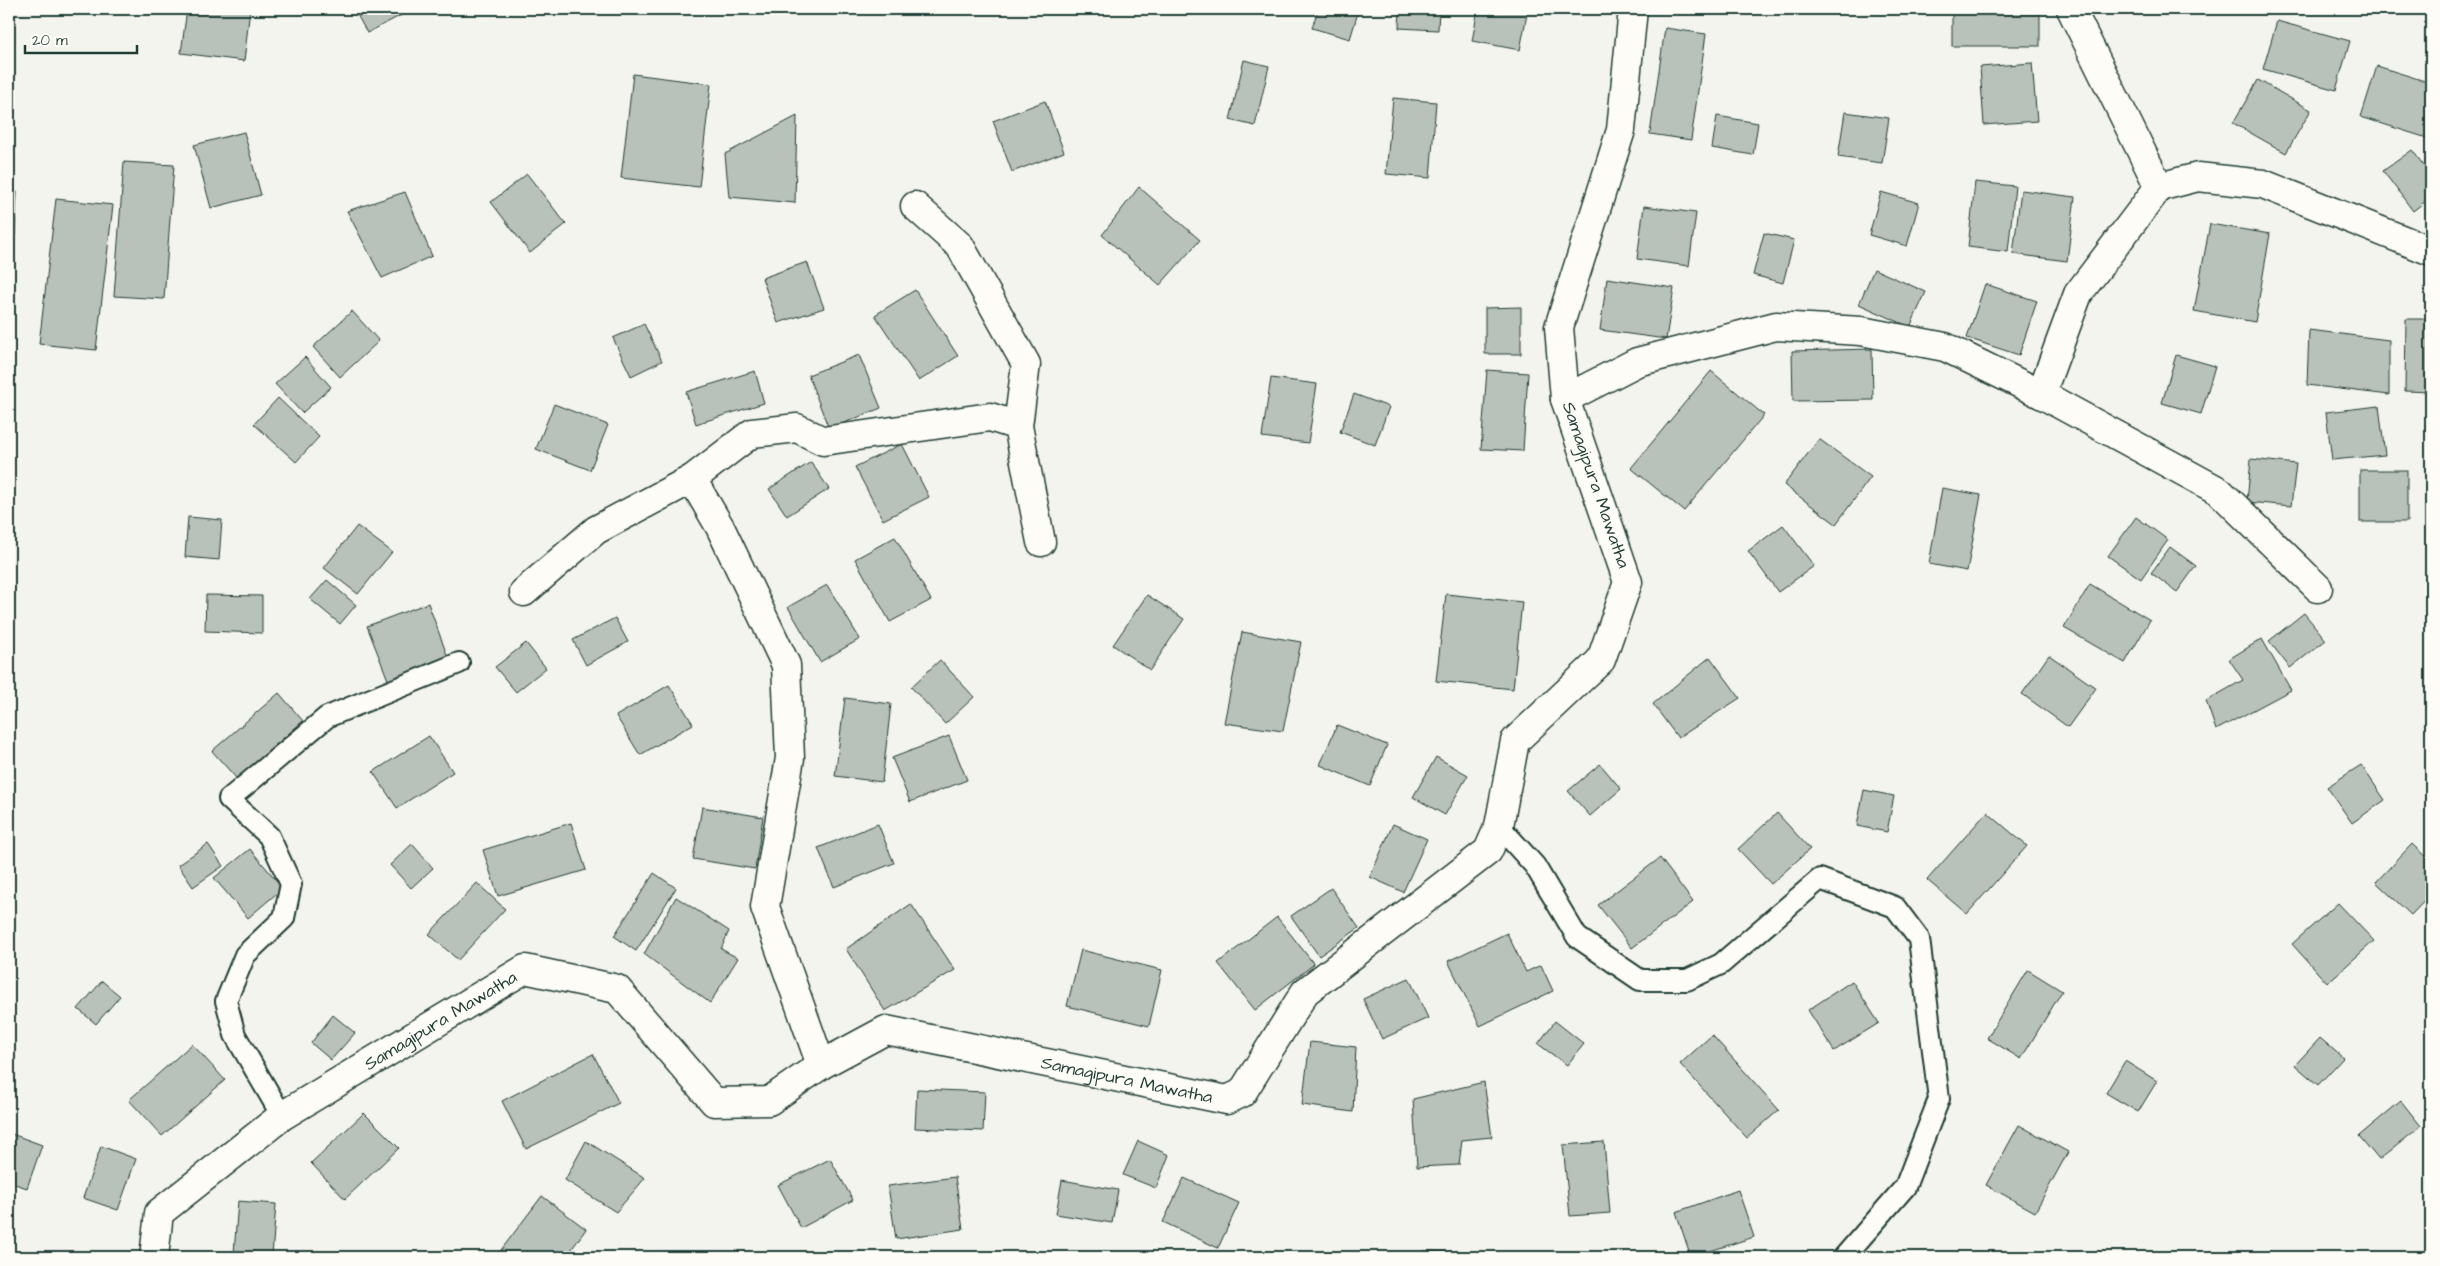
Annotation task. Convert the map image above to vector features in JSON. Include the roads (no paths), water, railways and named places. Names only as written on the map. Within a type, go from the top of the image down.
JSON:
[{"type":"street","name":"Samagipura Mawatha","points":[[154,1257],[159,1213],[282,1116],[524,969],[618,989],[714,1102],[769,1101],[821,1065],[886,1030],[1227,1100],[1242,1093],[1305,992],[1488,851],[1499,826],[1515,741],[1601,660],[1628,582],[1565,399],[1559,327],[1621,130],[1633,9]]},
{"type":"street","points":[[2072,9],[2159,186]]},
{"type":"street","points":[[2041,394],[2078,294],[2159,186],[2198,177],[2263,184],[2431,252]]},
{"type":"street","points":[[915,206],[960,246],[1026,364],[1018,426],[1041,542]]},
{"type":"street","points":[[1565,399],[1637,362],[1776,326],[1861,331],[1945,348],[2041,394],[2219,491],[2318,588]]},
{"type":"street","points":[[524,592],[596,530],[692,479],[752,433],[797,428],[823,441],[990,418],[1018,426]]},
{"type":"street","points":[[692,479],[720,527],[786,665],[790,758],[765,907],[821,1065]]},
{"type":"lane","points":[[282,1116],[235,1035],[226,1001],[245,955],[284,918],[291,884],[269,836],[229,799],[327,717],[459,663]]},
{"type":"lane","points":[[1499,826],[1535,866],[1577,937],[1640,980],[1687,980],[1721,964],[1820,879],[1896,907],[1919,939],[1939,1099],[1905,1187],[1844,1257]]}]
